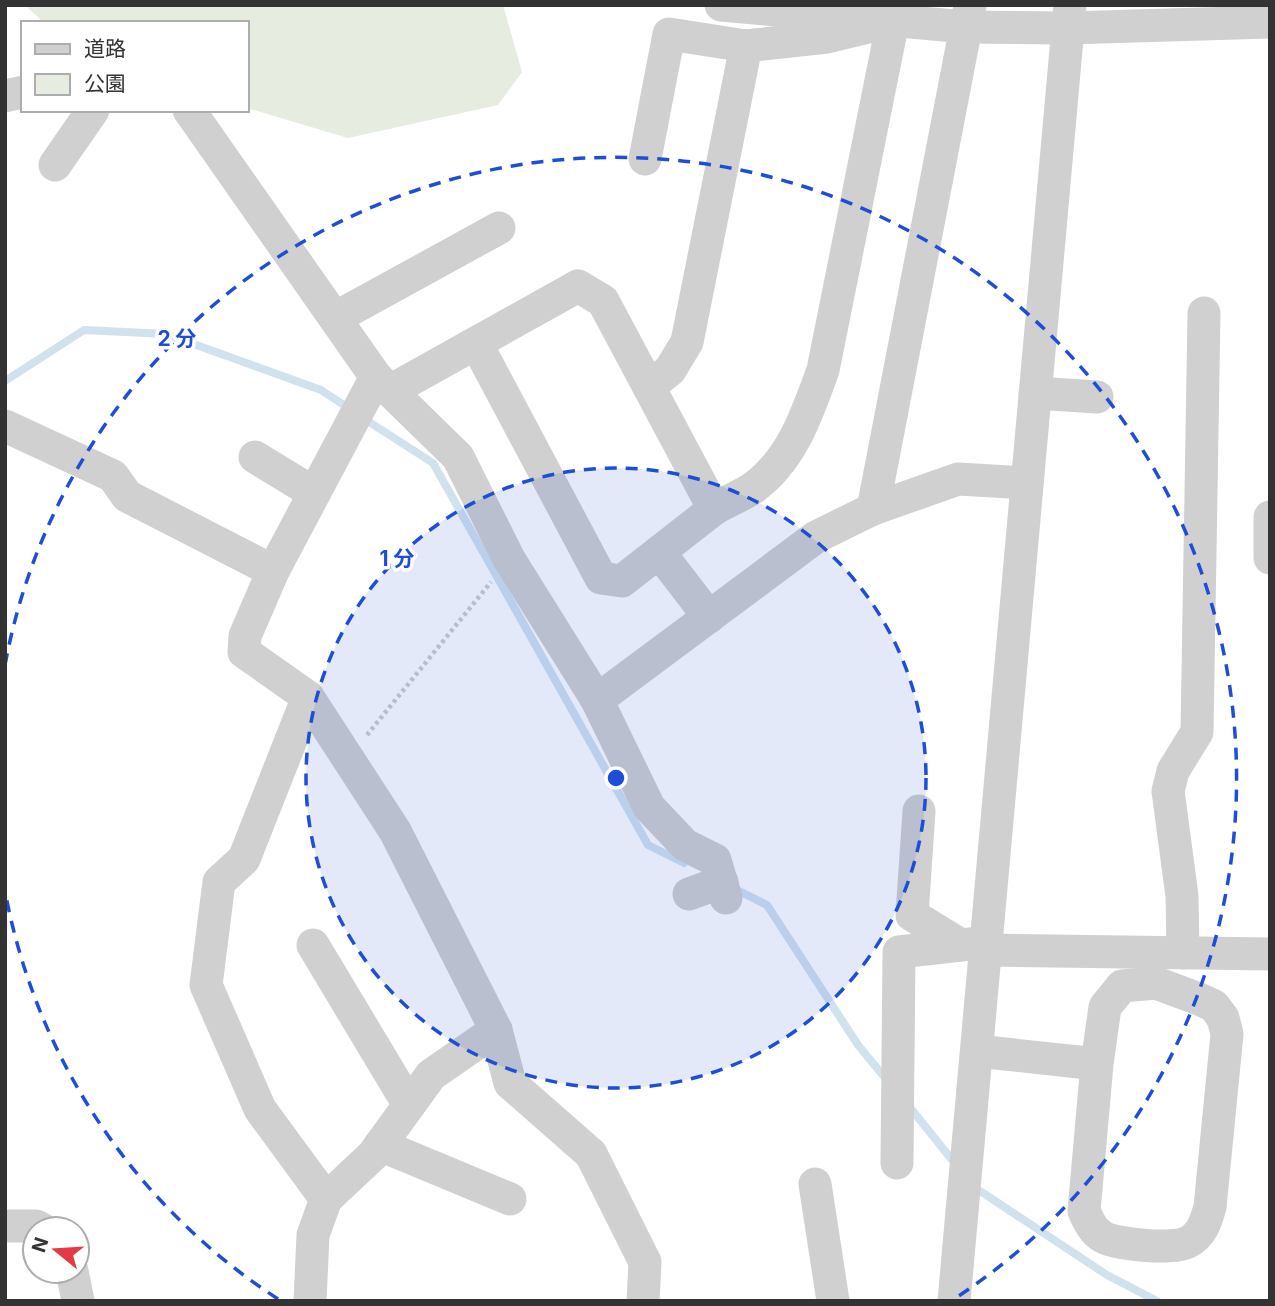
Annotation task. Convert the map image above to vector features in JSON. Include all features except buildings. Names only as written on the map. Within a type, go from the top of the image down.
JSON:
[{"type":"street","points":[[721,5],[893,21],[968,16],[1270,22]]},
{"type":"street","points":[[873,509],[968,16]]},
{"type":"street","points":[[954,1301],[977,1051],[979,945],[1027,482],[1068,17]]},
{"type":"street","points":[[645,159],[670,34],[746,46],[827,37],[893,21]]},
{"type":"street","points":[[475,343],[601,578],[622,581],[714,509],[753,488],[783,458],[804,422],[823,370],[893,21]]},
{"type":"street","points":[[649,387],[670,370],[687,342],[746,46]]},
{"type":"street","points":[[55,165],[92,112]]},
{"type":"street","points":[[191,112],[383,384],[458,457],[509,559],[597,700],[649,807],[685,845],[715,860],[724,890],[690,894]]},
{"type":"street","points":[[335,318],[499,229]]},
{"type":"street","points":[[643,1301],[645,1262],[591,1154],[510,1083],[496,1030],[395,831],[309,697],[244,652],[245,636],[273,571],[314,493],[383,384],[475,343],[578,286],[603,301],[714,509]]},
{"type":"street","points":[[1182,953],[1182,896],[1168,791],[1173,771],[1197,732],[1204,313]]},
{"type":"street","points":[[1035,393],[1097,397]]},
{"type":"street","points":[[5,426],[113,476],[127,496],[273,571]]},
{"type":"street","points":[[255,457],[314,493]]},
{"type":"street","points":[[597,700],[816,537],[873,509],[958,479],[1027,482]]},
{"type":"street","points":[[1270,517],[1270,558]]},
{"type":"street","points":[[659,552],[709,617]]},
{"type":"street","points":[[309,697],[244,859],[219,881],[206,985],[260,1109],[326,1199]]},
{"type":"street","points":[[919,811],[912,915],[979,945]]},
{"type":"street","points":[[313,945],[409,1105]]},
{"type":"street","points":[[897,1163],[899,952],[979,945],[1112,952],[1270,954]]},
{"type":"street","points":[[1105,1007],[1122,986],[1156,983],[1214,1006],[1223,1018],[1227,1034],[1210,1207],[1204,1227],[1190,1242],[1174,1247],[1104,1238],[1091,1227],[1084,1211],[1097,1064],[1112,952]]},
{"type":"street","points":[[310,1301],[313,1235],[326,1199],[380,1144],[430,1074],[496,1030]]},
{"type":"street","points":[[977,1051],[1097,1064]]},
{"type":"street","points":[[380,1144],[510,1199]]},
{"type":"street","points":[[815,1184],[833,1301]]},
{"type":"path","points":[[349,758],[509,559]]},
{"type":"green space","points":[[25,5],[503,5],[522,72],[498,105],[348,138],[248,108],[248,21],[42,21]]},
{"type":"waterway","points":[[5,381],[84,330],[166,334],[321,390],[350,409]]},
{"type":"waterway","points":[[363,418],[433,463],[648,845],[684,863]]},
{"type":"waterway","points":[[733,888],[767,905],[858,1045],[886,1079]]},
{"type":"waterway","points":[[908,1105],[957,1166]]},
{"type":"waterway","points":[[974,1187],[1107,1275],[1157,1301]]}]
